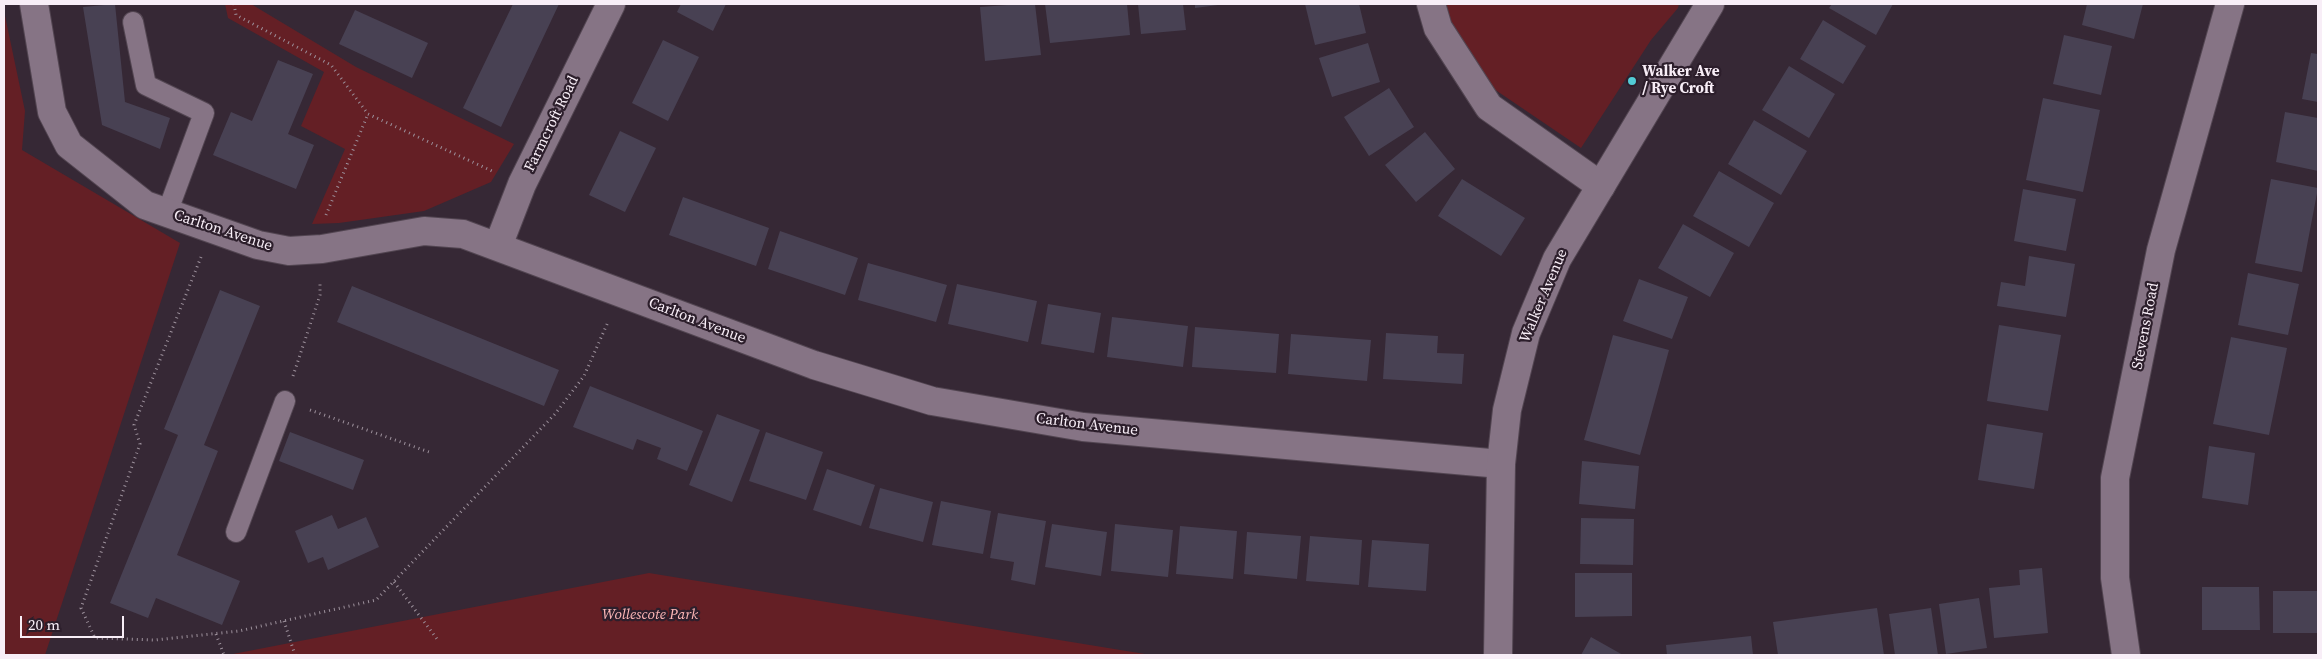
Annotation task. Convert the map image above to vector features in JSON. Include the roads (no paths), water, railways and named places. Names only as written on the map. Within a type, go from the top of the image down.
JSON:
[{"type":"street","name":"Carlton Avenue","points":[[34,4],[52,112],[70,145],[145,205],[258,245],[289,251],[316,249],[424,231],[463,234],[814,365],[932,401],[1083,427],[1501,464]]},
{"type":"street","name":"Farmcroft Road","points":[[498,246],[522,184],[611,4]]},
{"type":"street","points":[[1431,4],[1438,28],[1489,107],[1601,186]]},
{"type":"street","name":"Walker Avenue","points":[[1498,655],[1501,464],[1507,410],[1526,333],[1556,259],[1710,4]]},
{"type":"street","name":"Stevens Road","points":[[2126,655],[2116,578],[2115,478],[2161,250],[2230,4]]},
{"type":"lane","points":[[133,22],[146,85],[204,113],[168,213]]},
{"type":"lane","points":[[236,532],[285,402]]},
{"type":"place","name":"Walker Ave / Rye Croft","points":[[1632,81]]},
{"type":"park label","name":"Wollescote Park","points":[[650,615]]}]
